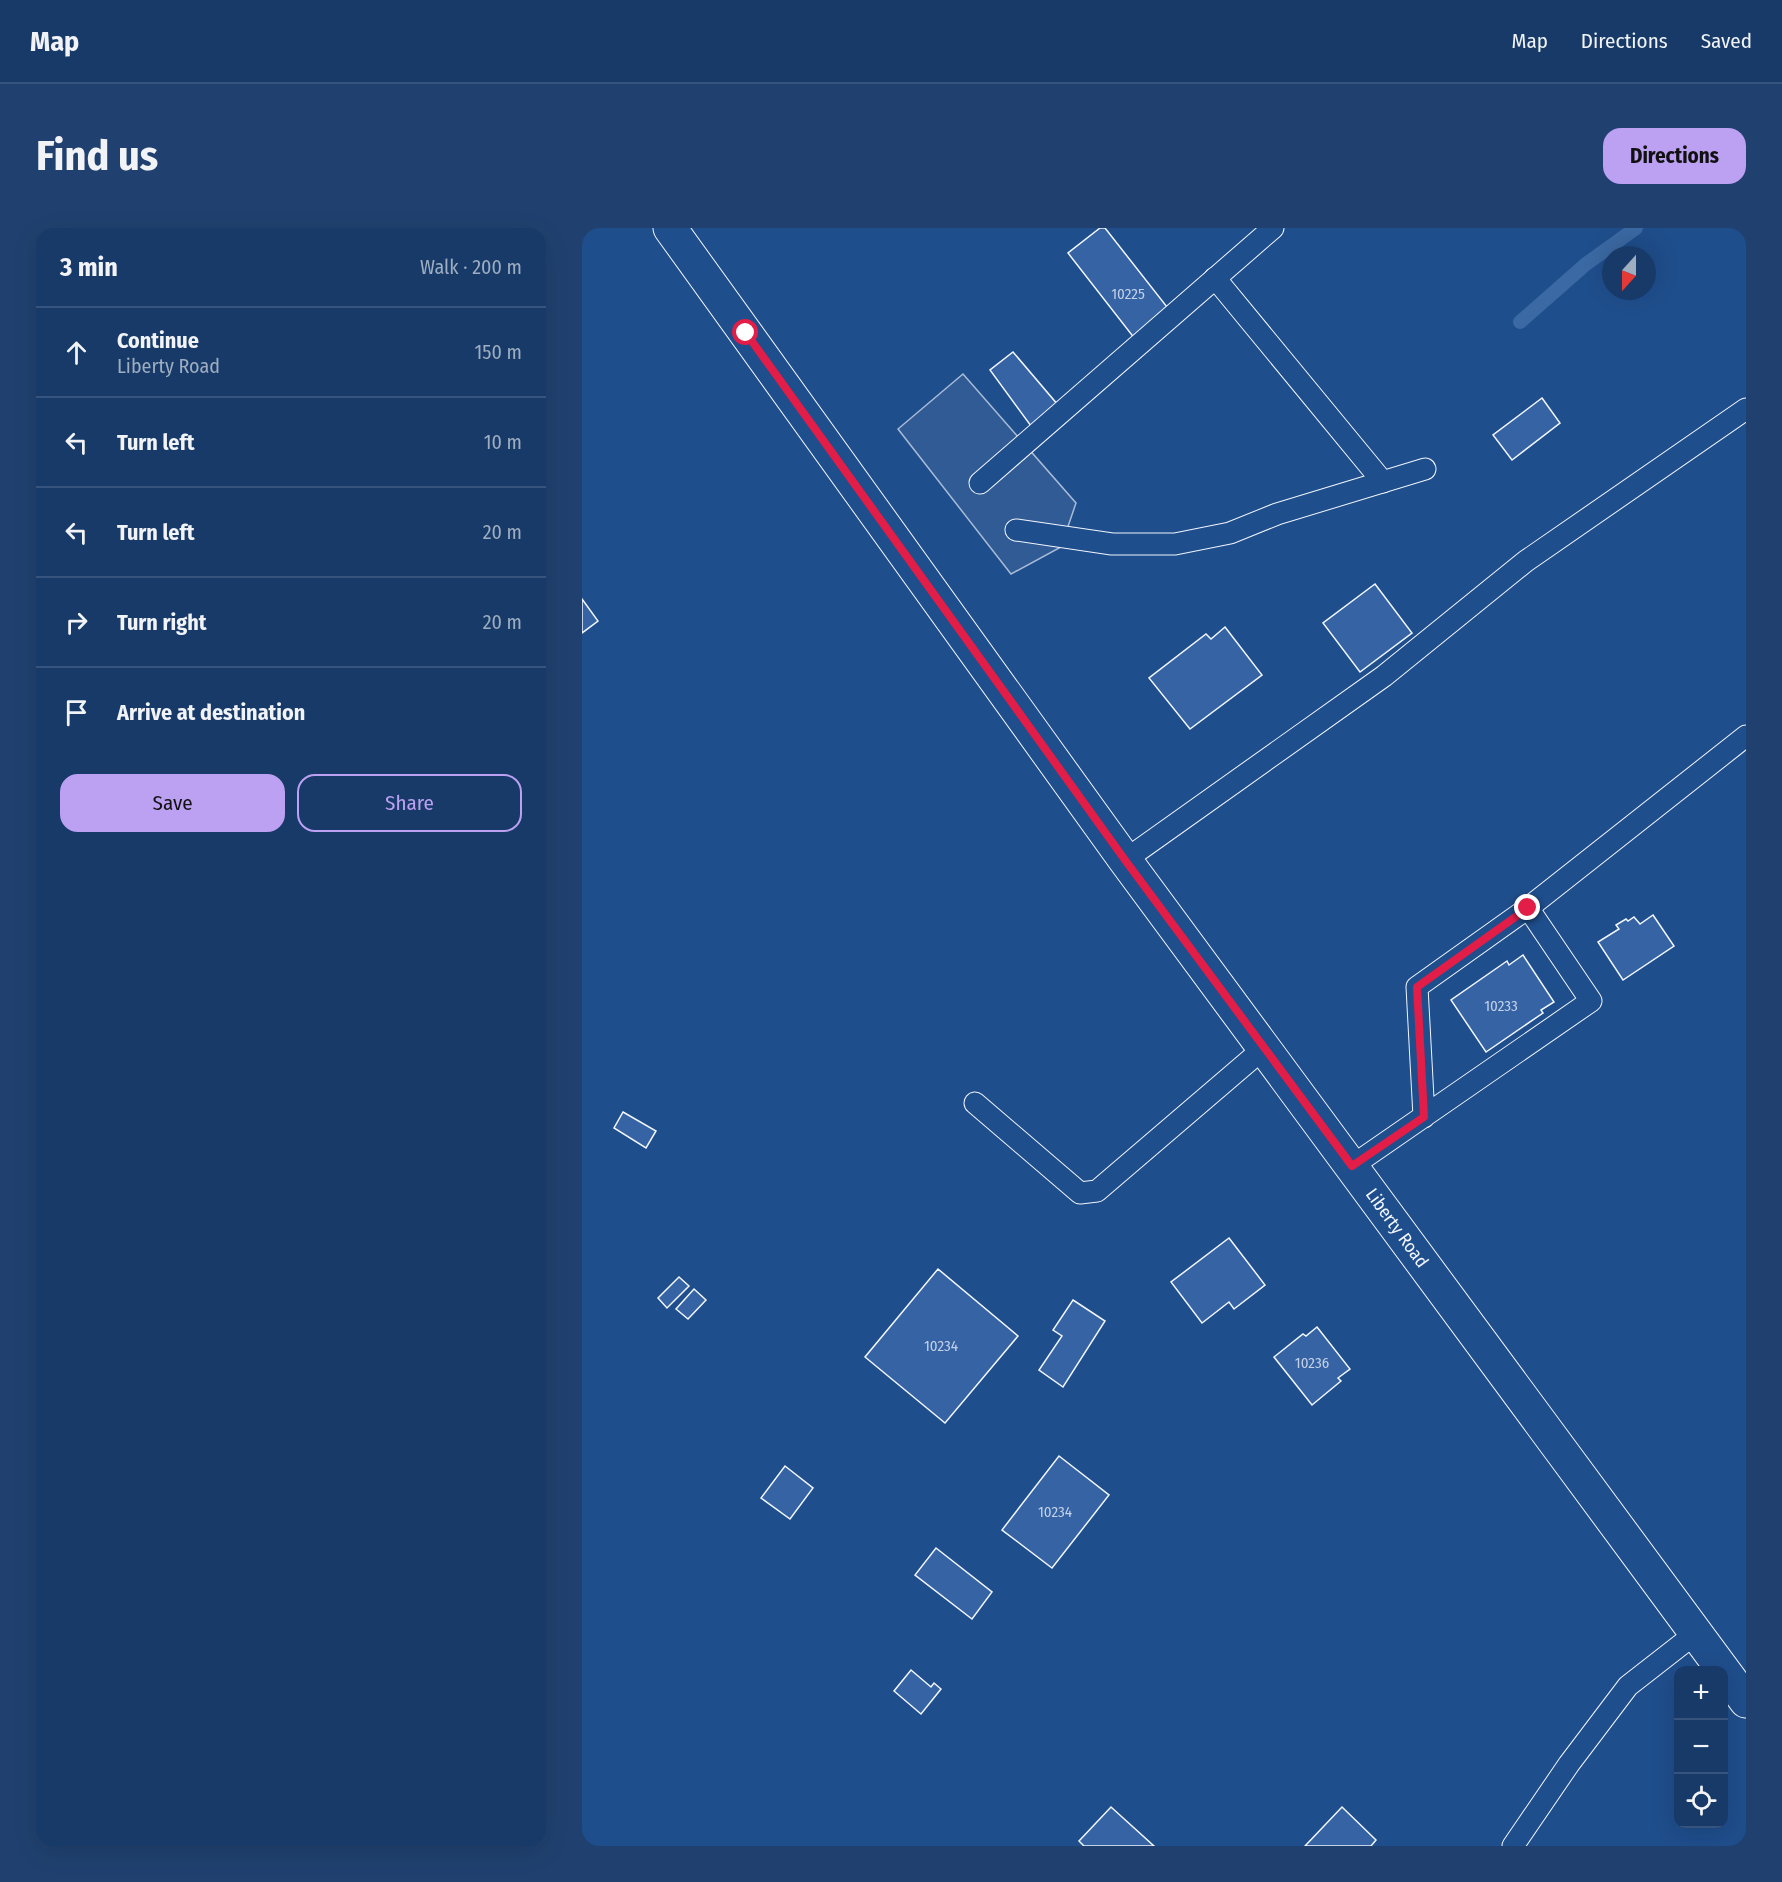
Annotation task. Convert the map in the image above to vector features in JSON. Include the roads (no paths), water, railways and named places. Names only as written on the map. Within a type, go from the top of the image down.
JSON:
[{"type":"main road","name":"Liberty Road","points":[[670,228],[1125,860],[1746,1701]]},
{"type":"lane","points":[[980,483],[1273,228]]},
{"type":"lane","points":[[1215,278],[1383,482]]},
{"type":"lane","points":[[1125,860],[1384,676],[1526,561],[1746,409]]},
{"type":"lane","points":[[1016,530],[1112,544],[1175,544],[1230,533],[1277,514],[1425,469]]},
{"type":"lane","points":[[1424,1117],[1417,987],[1528,908],[1746,735]]},
{"type":"lane","points":[[1352,1166],[1591,1001],[1528,908]]},
{"type":"lane","points":[[975,1103],[1080,1194],[1097,1191],[1264,1048]]},
{"type":"lane","points":[[1513,1846],[1569,1764],[1628,1686],[1696,1633]]},
{"type":"waterway","points":[[1520,322],[1586,264],[1636,228]]}]
